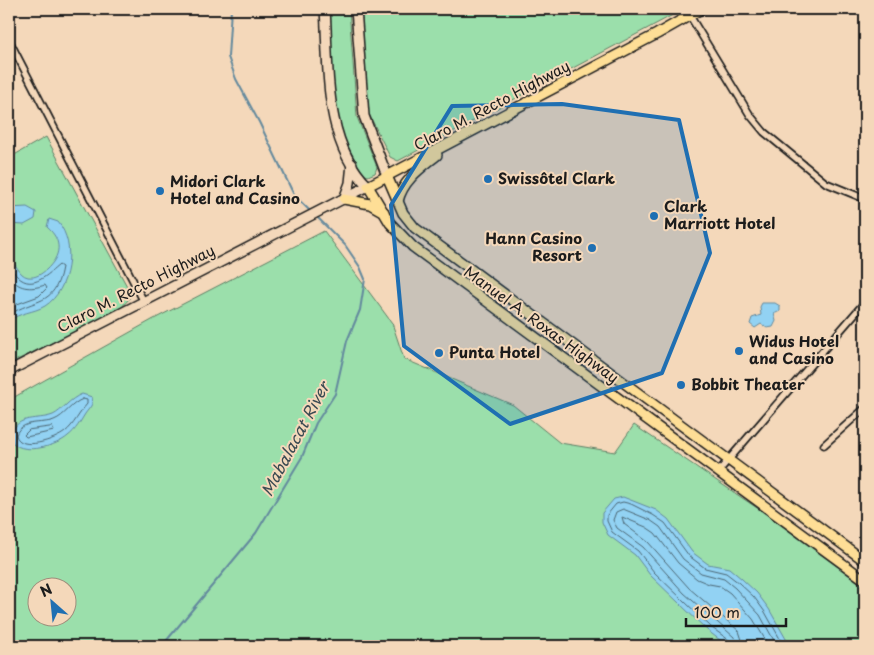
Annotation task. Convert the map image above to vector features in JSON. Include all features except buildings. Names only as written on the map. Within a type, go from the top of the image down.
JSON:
[{"type":"main road","name":"Manuel A. Roxas Highway","points":[[325,9],[332,110],[336,128],[352,164],[360,178],[368,186],[390,223],[424,256],[865,580]]},
{"type":"main road","name":"Manuel A. Roxas Highway","points":[[356,9],[364,116],[403,213],[419,231],[865,561]]},
{"type":"main road","name":"Claro M. Recto Highway","points":[[9,370],[446,146],[700,9]]},
{"type":"main road","points":[[398,201],[400,191],[406,183],[446,146]]},
{"type":"main road","points":[[352,164],[350,183],[344,199],[370,204],[384,212]]},
{"type":"street","points":[[690,16],[750,115],[764,132],[826,183],[865,200]]},
{"type":"street","points":[[9,40],[143,300]]},
{"type":"street","points":[[718,472],[728,458],[865,302]]},
{"type":"street","points":[[824,444],[865,408]]},
{"type":"highlighted area","points":[[562,104],[679,120],[710,253],[662,373],[510,424],[404,346],[391,205],[452,106]]},
{"type":"green space","points":[[328,9],[349,9],[357,117],[377,167],[375,173],[368,176],[363,174],[342,136],[336,116]]},
{"type":"green space","points":[[361,9],[684,9],[398,161],[390,157],[368,112]]},
{"type":"green space","points":[[46,137],[129,290],[129,299],[120,309],[9,364],[9,158]]},
{"type":"green space","points":[[324,231],[392,323],[404,359],[513,405],[560,443],[615,452],[634,425],[772,518],[865,587],[865,646],[9,646],[9,400],[152,320]]},
{"type":"water","points":[[27,207],[36,212],[35,219],[24,225],[9,224],[9,208]]},
{"type":"water","points":[[49,219],[58,222],[68,242],[68,266],[65,278],[54,299],[45,306],[9,321],[9,259],[22,274],[28,277],[40,274],[51,265],[57,254],[58,243],[47,227]]},
{"type":"water","points":[[762,303],[775,303],[780,306],[780,311],[774,314],[776,321],[773,327],[767,328],[761,324],[755,328],[750,324],[752,318],[761,315],[760,307]]},
{"type":"water","points":[[82,394],[92,397],[92,404],[76,429],[63,440],[49,446],[33,449],[18,447],[13,443],[11,434],[18,423],[53,415]]},
{"type":"water","points":[[623,497],[656,510],[668,519],[692,552],[708,564],[729,568],[742,579],[757,593],[769,609],[790,646],[728,646],[708,631],[650,575],[635,555],[608,535],[602,522],[602,513],[614,499]]},
{"type":"waterway","name":"Mabalacat River","points":[[231,9],[228,57],[236,79],[294,195],[310,211]]},
{"type":"waterway","name":"Mabalacat River","points":[[162,646],[256,533],[302,457],[316,423],[335,394],[347,341],[360,310],[365,279],[360,267],[345,245],[316,216]]},
{"type":"place","name":"Swissôtel Clark","points":[[488,179]]},
{"type":"place","name":"Midori Clark Hotel and Casino","points":[[160,191]]},
{"type":"place","name":"Clark Marriott Hotel","points":[[654,216]]},
{"type":"place","name":"Hann Casino Resort","points":[[592,248]]},
{"type":"place","name":"Widus Hotel and Casino","points":[[739,351]]},
{"type":"place","name":"Punta Hotel","points":[[439,353]]},
{"type":"place","name":"Bobbit Theater","points":[[681,385]]}]
